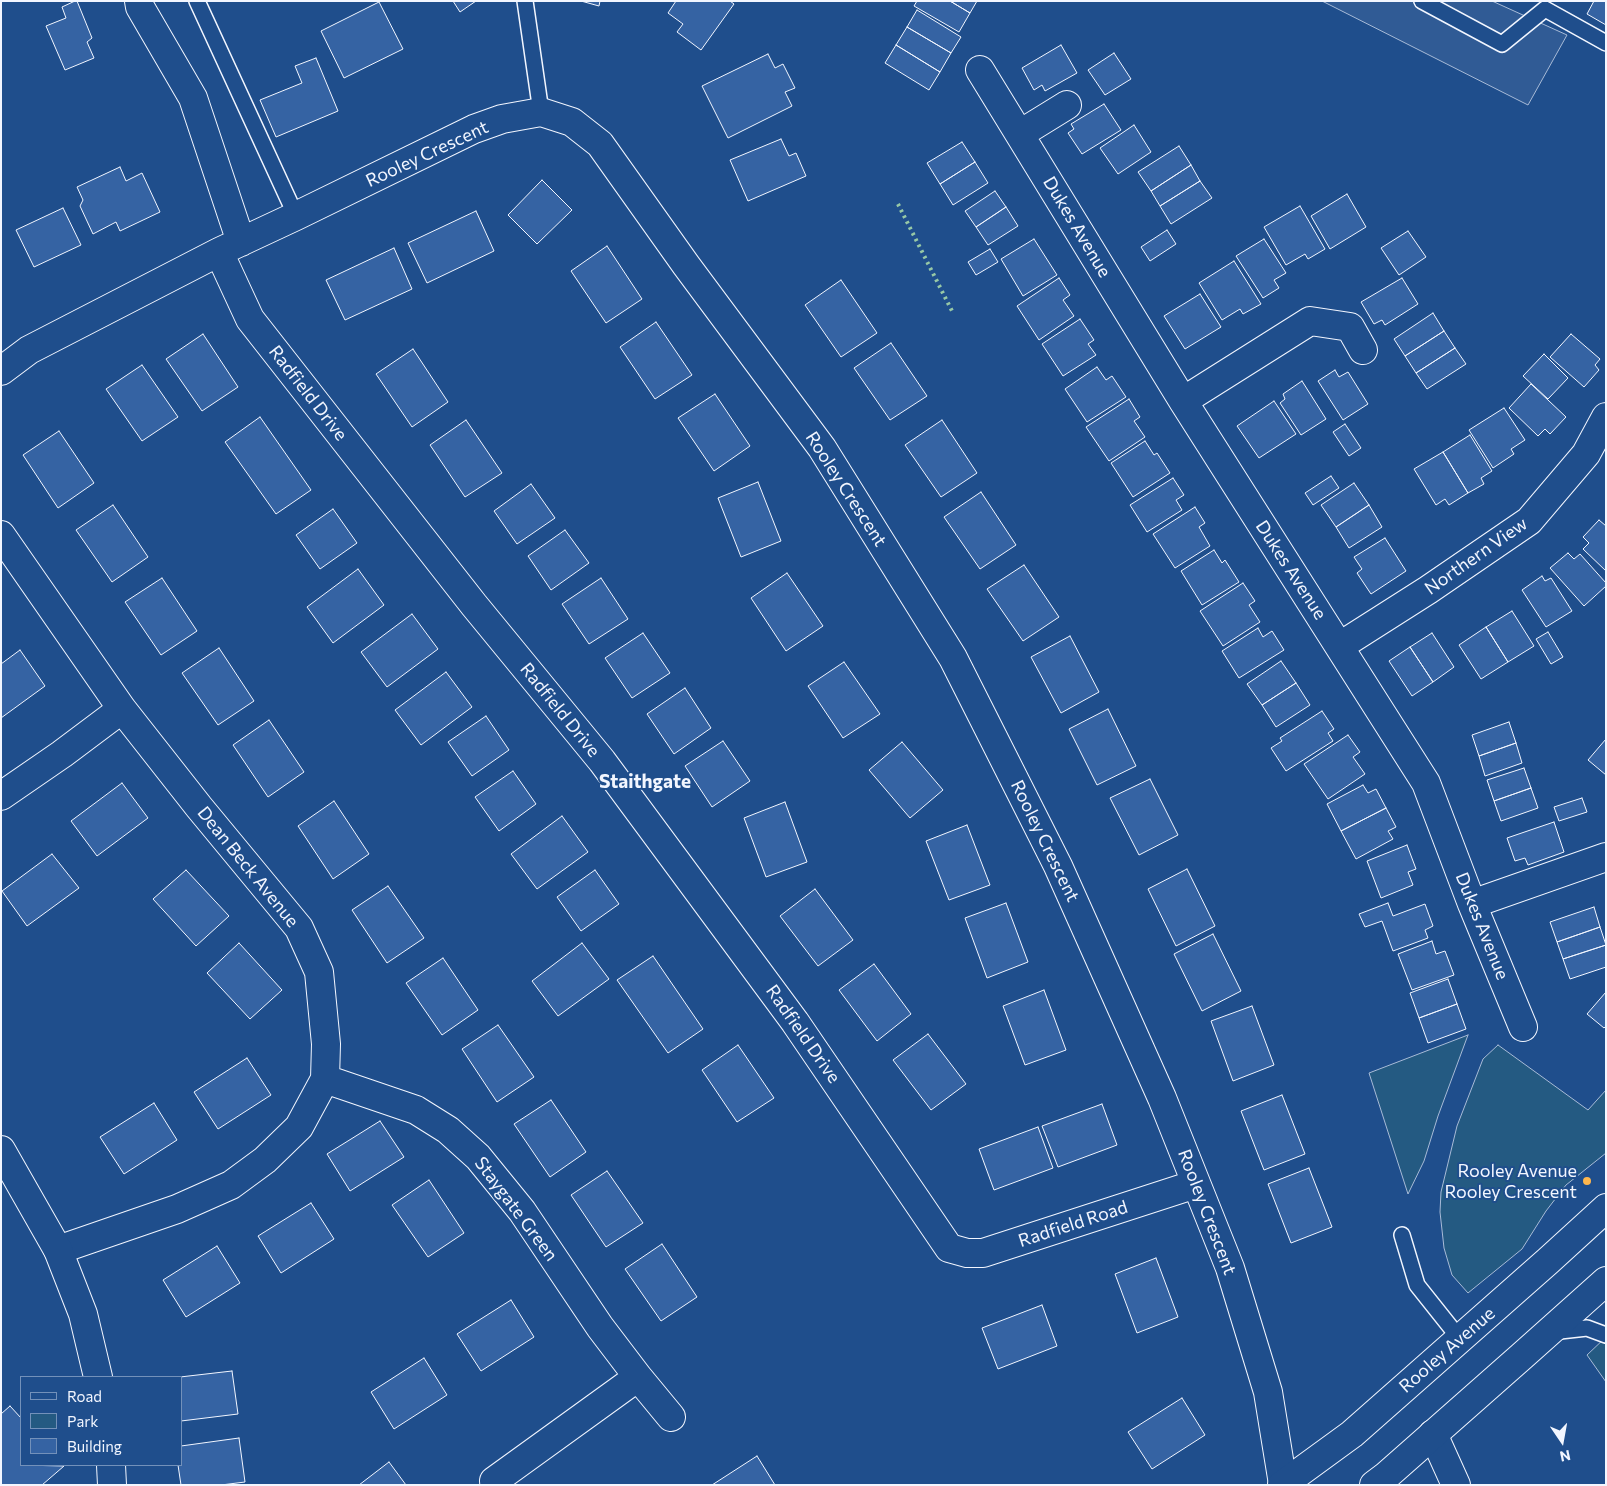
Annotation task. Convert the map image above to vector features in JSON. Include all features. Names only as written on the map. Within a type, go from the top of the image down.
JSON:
[{"type":"main road","name":"Radfield Drive","points":[[139,1],[140,7],[193,98],[250,319],[468,597],[602,761],[795,1022],[949,1248]]},
{"type":"main road","name":"Dukes Avenue","points":[[980,70],[1183,401],[1426,783],[1472,904],[1523,1027]]},
{"type":"main road","points":[[1020,134],[1067,105]]},
{"type":"main road","name":"Rooley Crescent","points":[[1,371],[29,350],[230,247],[474,129],[502,119],[540,112],[572,122],[600,144],[686,265],[822,448],[953,658],[1058,866],[1162,1098],[1230,1268],[1268,1392],[1282,1485]]},
{"type":"main road","points":[[1183,401],[1310,321],[1350,328],[1363,350]]},
{"type":"main road","name":"Northern View","points":[[1340,646],[1428,590],[1529,521],[1586,454],[1606,417]]},
{"type":"main road","name":"Dean Beck Avenue","points":[[1,535],[122,709],[199,807],[299,928],[319,972],[326,1044],[325,1079],[299,1127],[264,1160],[231,1185],[177,1209],[58,1250]]},
{"type":"main road","points":[[1,796],[62,754],[122,709]]},
{"type":"main road","points":[[1472,904],[1606,858]]},
{"type":"main road","name":"Staygate Green","points":[[325,1079],[416,1110],[448,1130],[478,1157],[522,1211],[600,1327],[671,1417]]},
{"type":"main road","points":[[1,1150],[58,1250],[83,1314],[98,1376]]},
{"type":"main road","name":"Radfield Road","points":[[949,1248],[967,1253],[983,1253],[1196,1184]]},
{"type":"main road","name":"Rooley Avenue","points":[[1282,1485],[1352,1434],[1606,1208]]},
{"type":"main road","points":[[1374,1485],[1606,1281]]},
{"type":"main road","points":[[494,1481],[638,1377]]},
{"type":"main road","points":[[1433,1434],[1456,1485]]},
{"type":"main road","points":[[111,1466],[112,1485]]},
{"type":"lane","points":[[197,1],[296,216]]},
{"type":"lane","points":[[524,1],[540,112]]},
{"type":"lane","points":[[1422,1],[1502,44],[1545,9],[1606,43]]},
{"type":"lane","points":[[1402,1235],[1417,1285],[1460,1339]]},
{"type":"lane","points":[[1548,1333],[1587,1328],[1606,1335]]},
{"type":"green space","points":[[1468,1035],[1438,1116],[1424,1161],[1408,1194],[1369,1073]]},
{"type":"green space","points":[[1498,1045],[1588,1110],[1606,1090],[1606,1153],[1566,1185],[1546,1211],[1522,1249],[1468,1293],[1452,1275],[1444,1248],[1440,1212],[1441,1192],[1457,1126],[1483,1059]]},
{"type":"green space","points":[[1606,1337],[1606,1382],[1587,1355]]},
{"type":"shaded area","points":[[1322,1],[1492,1],[1567,35],[1528,105]]},
{"type":"building","points":[[77,1],[92,38],[87,42],[94,58],[65,70],[46,26],[66,18],[62,7]]},
{"type":"building","points":[[453,1],[476,1],[460,12]]},
{"type":"building","points":[[581,1],[600,1],[599,6]]},
{"type":"building","points":[[676,1],[730,1],[734,4],[701,50],[677,32],[683,24],[668,13]]},
{"type":"building","points":[[917,1],[950,1],[970,13],[959,32],[914,6]]},
{"type":"building","points":[[950,1],[977,1],[970,13]]},
{"type":"building","points":[[1594,1],[1606,1],[1606,25],[1587,14]]},
{"type":"building","points":[[379,2],[403,49],[344,78],[321,31]]},
{"type":"building","points":[[917,10],[961,37],[951,53],[907,27]]},
{"type":"building","points":[[907,27],[951,53],[940,72],[896,45]]},
{"type":"building","points":[[896,45],[940,72],[929,90],[885,63]]},
{"type":"building","points":[[1061,45],[1077,73],[1045,91],[1042,85],[1034,90],[1022,68]]},
{"type":"building","points":[[1114,53],[1131,79],[1105,95],[1088,70]]},
{"type":"building","points":[[768,54],[775,68],[783,64],[795,88],[785,92],[792,106],[728,138],[702,86]]},
{"type":"building","points":[[316,58],[338,111],[276,137],[260,100],[302,83],[295,66]]},
{"type":"building","points":[[1104,104],[1121,130],[1082,154],[1068,133],[1074,129],[1071,124]]},
{"type":"building","points":[[1134,125],[1151,152],[1118,174],[1100,148]]},
{"type":"building","points":[[781,139],[789,156],[796,153],[806,176],[748,201],[730,160]]},
{"type":"building","points":[[962,142],[975,162],[940,184],[927,163]]},
{"type":"building","points":[[1179,146],[1191,165],[1151,191],[1138,172]]},
{"type":"building","points":[[975,162],[988,183],[953,205],[940,184]]},
{"type":"building","points":[[1191,165],[1200,181],[1160,206],[1151,191]]},
{"type":"building","points":[[120,167],[126,181],[142,173],[160,212],[120,231],[116,222],[93,234],[80,206],[83,200],[77,187]]},
{"type":"building","points":[[542,180],[572,210],[537,244],[508,215]]},
{"type":"building","points":[[1200,181],[1212,198],[1171,224],[1160,206]]},
{"type":"building","points":[[995,191],[1006,207],[976,227],[965,211]]},
{"type":"building","points":[[1347,194],[1366,227],[1330,249],[1311,216]]},
{"type":"building","points":[[1300,206],[1325,249],[1308,259],[1305,254],[1286,265],[1264,227]]},
{"type":"building","points":[[1006,207],[1018,226],[988,245],[976,227]]},
{"type":"building","points":[[63,208],[81,245],[34,267],[16,230]]},
{"type":"building","points":[[476,211],[494,251],[427,283],[408,243]]},
{"type":"building","points":[[1167,230],[1176,244],[1150,261],[1141,247]]},
{"type":"building","points":[[1408,231],[1426,257],[1399,275],[1381,248]]},
{"type":"building","points":[[1034,239],[1057,275],[1023,296],[1001,259]]},
{"type":"building","points":[[1264,239],[1286,273],[1274,280],[1279,288],[1263,298],[1236,256]]},
{"type":"building","points":[[607,246],[642,299],[606,323],[571,271]]},
{"type":"building","points":[[394,248],[412,289],[345,320],[326,280]]},
{"type":"building","points":[[990,249],[998,262],[976,275],[968,262]]},
{"type":"building","points":[[1234,261],[1261,304],[1243,314],[1240,309],[1222,320],[1199,283]]},
{"type":"building","points":[[1059,278],[1070,295],[1063,300],[1074,316],[1039,340],[1017,306]]},
{"type":"building","points":[[1402,278],[1418,304],[1385,325],[1382,320],[1374,324],[1361,302]]},
{"type":"building","points":[[841,280],[877,333],[841,357],[805,305]]},
{"type":"building","points":[[1200,294],[1221,327],[1185,349],[1164,316]]},
{"type":"building","points":[[1433,313],[1444,331],[1405,356],[1394,339]]},
{"type":"building","points":[[1080,319],[1094,340],[1088,344],[1096,355],[1063,376],[1042,344]]},
{"type":"building","points":[[656,322],[692,375],[655,399],[620,347]]},
{"type":"building","points":[[1444,331],[1455,348],[1416,373],[1405,356]]},
{"type":"building","points":[[203,334],[238,387],[202,411],[166,359]]},
{"type":"building","points":[[1571,334],[1600,359],[1595,365],[1599,370],[1584,387],[1550,357]]},
{"type":"building","points":[[891,343],[927,396],[890,420],[854,368]]},
{"type":"building","points":[[1455,348],[1466,364],[1427,389],[1416,373]]},
{"type":"building","points":[[413,349],[448,402],[412,427],[376,374]]},
{"type":"building","points":[[1544,354],[1568,378],[1548,399],[1523,376]]},
{"type":"building","points":[[142,365],[178,417],[142,441],[106,389]]},
{"type":"building","points":[[1097,367],[1106,380],[1112,376],[1126,397],[1087,422],[1065,389]]},
{"type":"building","points":[[1335,370],[1339,377],[1348,372],[1368,404],[1343,420],[1318,381]]},
{"type":"building","points":[[1302,381],[1326,419],[1301,435],[1280,403],[1285,399],[1283,394]]},
{"type":"building","points":[[1531,384],[1566,417],[1550,434],[1545,429],[1538,436],[1509,408]]},
{"type":"building","points":[[715,394],[750,446],[714,471],[678,418]]},
{"type":"building","points":[[1129,399],[1140,417],[1134,421],[1145,437],[1109,461],[1086,427]]},
{"type":"building","points":[[1274,401],[1296,434],[1259,458],[1237,426]]},
{"type":"building","points":[[1504,408],[1525,440],[1511,449],[1514,454],[1493,468],[1469,430]]},
{"type":"building","points":[[260,417],[311,490],[276,514],[225,442]]},
{"type":"building","points":[[466,420],[502,473],[465,497],[430,445]]},
{"type":"building","points":[[942,420],[977,473],[941,497],[905,445]]},
{"type":"building","points":[[1345,424],[1361,448],[1349,456],[1333,432]]},
{"type":"building","points":[[59,431],[94,483],[58,508],[23,455]]},
{"type":"building","points":[[1470,435],[1492,471],[1481,478],[1484,484],[1468,493],[1443,452]]},
{"type":"building","points":[[1145,441],[1154,455],[1157,453],[1170,473],[1133,497],[1111,463]]},
{"type":"building","points":[[1443,452],[1468,493],[1449,505],[1445,499],[1436,505],[1414,469]]},
{"type":"building","points":[[1331,476],[1339,488],[1313,505],[1305,493]]},
{"type":"building","points":[[1173,478],[1184,495],[1176,500],[1182,510],[1147,532],[1130,505]]},
{"type":"building","points":[[758,482],[781,541],[741,557],[718,498]]},
{"type":"building","points":[[1354,483],[1369,505],[1336,527],[1321,505]]},
{"type":"building","points":[[531,484],[555,518],[517,544],[494,511]]},
{"type":"building","points":[[981,492],[1016,545],[980,569],[944,517]]},
{"type":"building","points":[[113,505],[148,557],[112,582],[76,530]]},
{"type":"building","points":[[1369,505],[1382,527],[1349,548],[1336,527]]},
{"type":"building","points":[[1195,507],[1205,523],[1199,527],[1210,546],[1175,568],[1153,534]]},
{"type":"building","points":[[333,509],[357,543],[320,569],[296,535]]},
{"type":"building","points":[[1599,520],[1606,526],[1606,571],[1583,549],[1589,543],[1583,537]]},
{"type":"building","points":[[565,530],[589,563],[551,590],[528,556]]},
{"type":"building","points":[[1385,538],[1406,571],[1371,594],[1357,573],[1362,569],[1354,557]]},
{"type":"building","points":[[1214,550],[1222,563],[1225,560],[1239,582],[1202,605],[1181,571]]},
{"type":"building","points":[[1568,553],[1574,559],[1580,554],[1606,583],[1606,586],[1584,606],[1550,568]]},
{"type":"building","points":[[1024,565],[1059,617],[1023,641],[987,589]]},
{"type":"building","points":[[358,569],[384,605],[333,643],[307,607]]},
{"type":"building","points":[[787,573],[823,626],[786,651],[751,598]]},
{"type":"building","points":[[1542,576],[1545,581],[1551,578],[1572,611],[1546,627],[1522,590]]},
{"type":"building","points":[[162,578],[197,631],[161,655],[125,602]]},
{"type":"building","points":[[601,578],[628,619],[589,644],[562,604]]},
{"type":"building","points":[[1243,583],[1255,601],[1249,605],[1260,622],[1223,646],[1200,611]]},
{"type":"building","points":[[1512,611],[1534,646],[1508,662],[1486,627]]},
{"type":"building","points":[[412,614],[438,649],[387,687],[361,652]]},
{"type":"building","points":[[1486,627],[1508,662],[1481,679],[1459,645]]},
{"type":"building","points":[[1258,628],[1263,637],[1272,631],[1284,650],[1239,678],[1222,651]]},
{"type":"building","points":[[1548,632],[1563,657],[1551,664],[1536,639]]},
{"type":"building","points":[[643,633],[670,673],[632,698],[605,658]]},
{"type":"building","points":[[1432,633],[1454,667],[1433,682],[1410,647]]},
{"type":"building","points":[[1070,636],[1099,692],[1061,713],[1031,657]]},
{"type":"building","points":[[1410,647],[1433,682],[1412,696],[1389,661]]},
{"type":"building","points":[[219,648],[254,701],[218,725],[182,673]]},
{"type":"building","points":[[20,650],[45,686],[1,718],[1,664]]},
{"type":"building","points":[[1281,661],[1296,683],[1262,705],[1247,684]]},
{"type":"building","points":[[844,662],[880,714],[843,738],[808,686]]},
{"type":"building","points":[[446,672],[472,707],[421,745],[395,710]]},
{"type":"building","points":[[1296,683],[1310,705],[1276,727],[1262,705]]},
{"type":"building","points":[[685,688],[711,728],[674,754],[647,714]]},
{"type":"building","points":[[1108,709],[1136,766],[1097,785],[1069,729]]},
{"type":"building","points":[[1322,711],[1334,729],[1328,733],[1333,741],[1286,771],[1271,748],[1282,741],[1280,738]]},
{"type":"building","points":[[486,716],[509,750],[472,776],[448,742]]},
{"type":"building","points":[[269,720],[304,772],[268,797],[233,745]]},
{"type":"building","points":[[1509,722],[1516,743],[1479,756],[1472,735]]},
{"type":"building","points":[[1348,735],[1360,752],[1353,757],[1365,774],[1328,799],[1304,764]]},
{"type":"building","points":[[1606,739],[1606,775],[1588,760]]},
{"type":"building","points":[[723,741],[750,781],[712,807],[685,766]]},
{"type":"building","points":[[902,742],[943,790],[910,818],[869,770]]},
{"type":"building","points":[[1516,743],[1522,763],[1485,776],[1479,756]]},
{"type":"building","points":[[1524,768],[1531,788],[1494,801],[1487,780]]},
{"type":"building","points":[[513,771],[536,804],[499,831],[475,797]]},
{"type":"building","points":[[1150,779],[1178,835],[1139,855],[1110,798]]},
{"type":"building","points":[[122,783],[148,818],[97,856],[71,821]]},
{"type":"building","points":[[1363,785],[1368,793],[1376,789],[1386,808],[1341,831],[1327,804]]},
{"type":"building","points":[[1531,788],[1538,808],[1501,821],[1494,801]]},
{"type":"building","points":[[1582,798],[1587,812],[1559,821],[1554,807]]},
{"type":"building","points":[[334,801],[369,854],[333,879],[298,826]]},
{"type":"building","points":[[785,802],[807,862],[766,877],[744,818]]},
{"type":"building","points":[[1386,808],[1396,827],[1388,831],[1393,839],[1356,859],[1341,831]]},
{"type":"building","points":[[562,816],[588,852],[537,889],[511,854]]},
{"type":"building","points":[[1554,822],[1564,852],[1528,865],[1525,858],[1515,861],[1507,838]]},
{"type":"building","points":[[967,825],[990,885],[949,900],[926,841]]},
{"type":"building","points":[[1407,845],[1416,869],[1408,872],[1413,885],[1381,898],[1367,861]]},
{"type":"building","points":[[52,854],[79,888],[27,926],[2,891]]},
{"type":"building","points":[[1187,869],[1215,926],[1176,946],[1148,889]]},
{"type":"building","points":[[186,870],[229,916],[196,946],[153,899]]},
{"type":"building","points":[[595,870],[619,904],[581,931],[557,897]]},
{"type":"building","points":[[388,886],[424,938],[387,963],[352,910]]},
{"type":"building","points":[[815,889],[853,940],[818,966],[780,916]]},
{"type":"building","points":[[1006,903],[1028,962],[987,978],[965,918]]},
{"type":"building","points":[[1388,903],[1393,916],[1425,904],[1433,926],[1425,930],[1428,938],[1393,951],[1382,921],[1365,927],[1359,914]]},
{"type":"building","points":[[1594,907],[1600,927],[1557,942],[1550,922]]},
{"type":"building","points":[[1600,927],[1606,945],[1563,959],[1557,942]]},
{"type":"building","points":[[1213,934],[1241,991],[1202,1011],[1174,954]]},
{"type":"building","points":[[1432,941],[1436,954],[1445,951],[1454,975],[1412,990],[1398,954]]},
{"type":"building","points":[[239,943],[282,990],[250,1019],[207,973]]},
{"type":"building","points":[[582,943],[609,979],[558,1016],[532,981]]},
{"type":"building","points":[[1606,945],[1606,967],[1570,979],[1563,959]]},
{"type":"building","points":[[653,956],[703,1029],[668,1053],[617,980]]},
{"type":"building","points":[[443,958],[478,1010],[442,1035],[406,983]]},
{"type":"building","points":[[874,964],[911,1014],[877,1041],[839,990]]},
{"type":"building","points":[[1448,979],[1457,1004],[1419,1018],[1410,993]]},
{"type":"building","points":[[1044,990],[1066,1050],[1025,1065],[1003,1006]]},
{"type":"building","points":[[1606,992],[1606,1026],[1604,1028],[1587,1014]]},
{"type":"building","points":[[1457,1004],[1466,1029],[1428,1043],[1419,1018]]},
{"type":"building","points":[[1252,1006],[1274,1065],[1233,1081],[1211,1021]]},
{"type":"building","points":[[498,1025],[534,1077],[497,1102],[462,1049]]},
{"type":"building","points":[[928,1034],[966,1084],[931,1110],[893,1060]]},
{"type":"building","points":[[738,1045],[774,1098],[737,1122],[702,1070]]},
{"type":"building","points":[[247,1058],[271,1095],[218,1129],[194,1092]]},
{"type":"building","points":[[1282,1095],[1305,1154],[1264,1170],[1241,1111]]},
{"type":"building","points":[[551,1100],[586,1152],[550,1177],[514,1124]]},
{"type":"building","points":[[154,1103],[177,1140],[124,1174],[100,1137]]},
{"type":"building","points":[[1102,1104],[1117,1145],[1058,1167],[1042,1126]]},
{"type":"building","points":[[380,1121],[404,1157],[350,1191],[327,1154]]},
{"type":"building","points":[[1038,1127],[1053,1168],[994,1190],[979,1149]]},
{"type":"building","points":[[1309,1168],[1332,1227],[1291,1243],[1268,1184]]},
{"type":"building","points":[[607,1171],[643,1223],[606,1247],[571,1195]]},
{"type":"building","points":[[429,1180],[464,1233],[428,1257],[392,1205]]},
{"type":"building","points":[[311,1203],[334,1239],[281,1273],[258,1236]]},
{"type":"building","points":[[662,1244],[697,1297],[661,1321],[625,1269]]},
{"type":"building","points":[[217,1246],[240,1283],[186,1317],[163,1280]]},
{"type":"building","points":[[1156,1258],[1178,1317],[1137,1333],[1115,1274]]},
{"type":"building","points":[[511,1300],[534,1337],[481,1371],[457,1334]]},
{"type":"building","points":[[1042,1305],[1057,1346],[998,1369],[982,1328]]},
{"type":"building","points":[[424,1358],[447,1395],[394,1429],[371,1392]]},
{"type":"building","points":[[232,1371],[238,1414],[182,1421],[182,1377]]},
{"type":"building","points":[[1182,1398],[1205,1435],[1152,1469],[1128,1432]]},
{"type":"building","points":[[10,1406],[20,1417],[20,1466],[64,1466],[42,1485],[1,1485],[1,1414]]},
{"type":"building","points":[[239,1438],[245,1482],[221,1485],[181,1485],[178,1466],[182,1466],[182,1446]]},
{"type":"building","points":[[757,1456],[775,1485],[712,1485]]},
{"type":"building","points":[[389,1462],[406,1485],[359,1485]]},
{"type":"hedge","points":[[898,204],[953,313]]},
{"type":"place","name":"Rooley Avenue Rooley Crescent","points":[[1587,1181]]},
{"type":"district","name":"Staithgate","points":[[645,782]]}]
